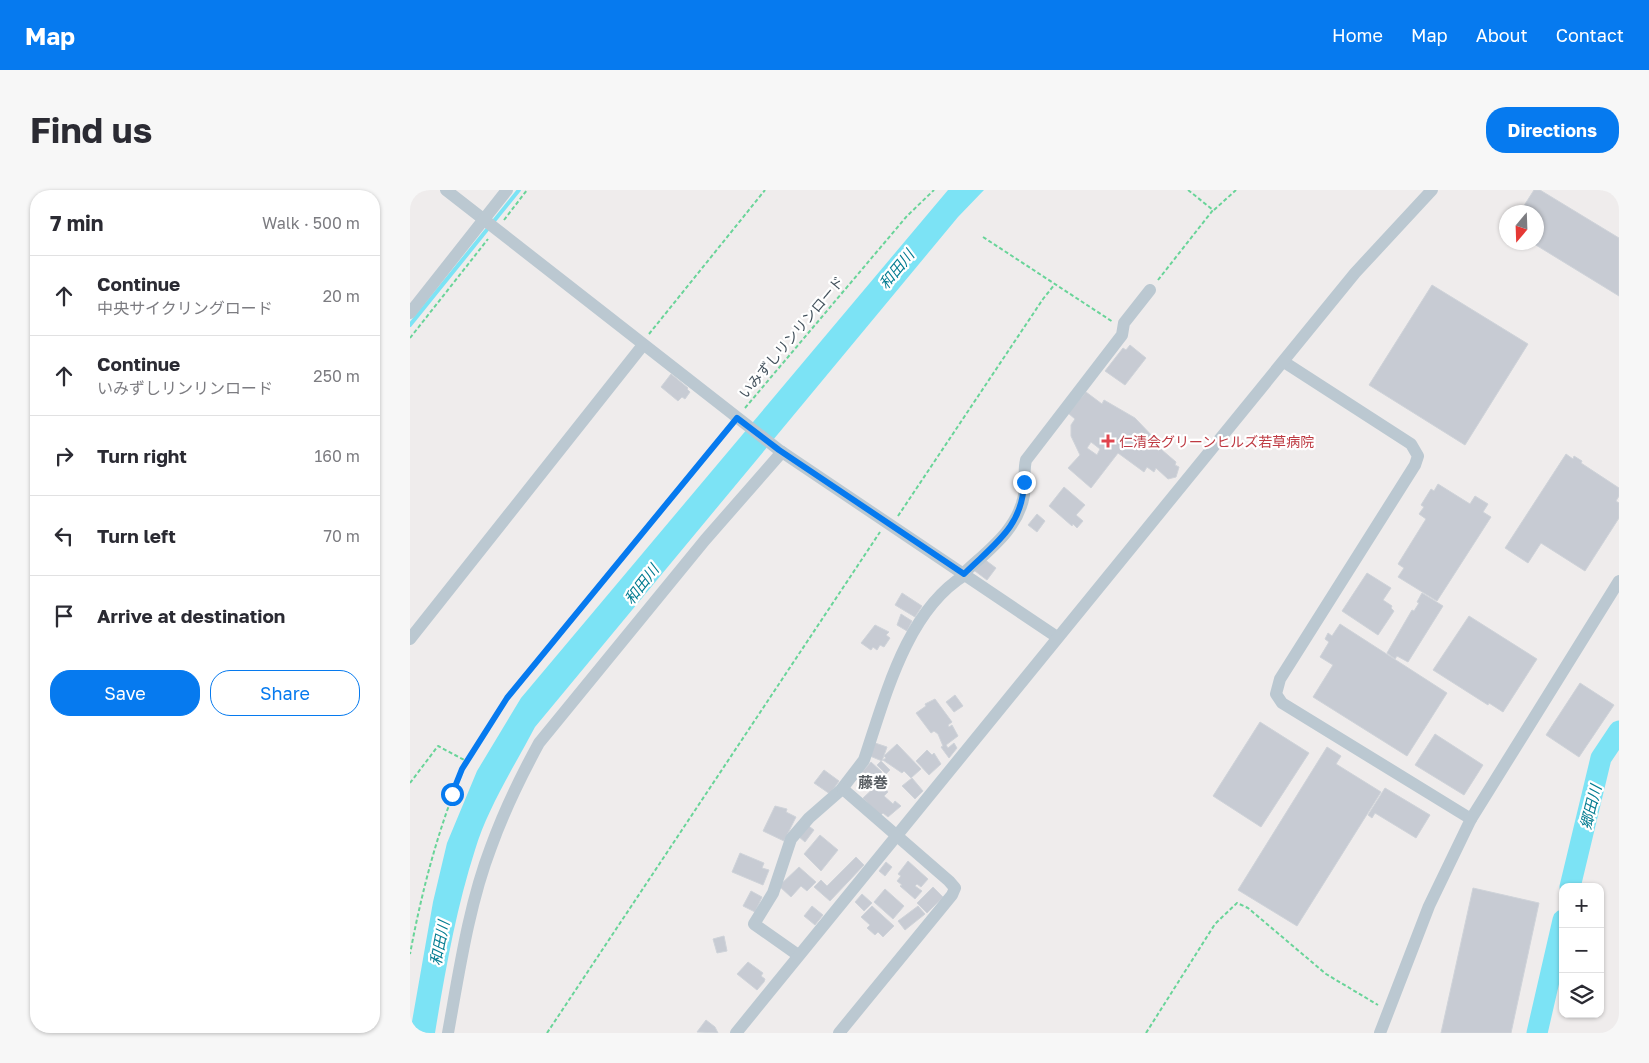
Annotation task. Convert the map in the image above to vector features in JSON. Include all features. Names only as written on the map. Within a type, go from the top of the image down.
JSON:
[{"type":"street","points":[[446,190],[780,451],[1057,637]]},
{"type":"street","points":[[410,313],[507,190]]},
{"type":"street","points":[[736,1033],[1381,242],[1432,190]]},
{"type":"street","points":[[798,955],[754,924],[773,893],[791,839],[809,818],[843,789],[864,760],[896,668],[928,608],[939,594],[964,574],[1011,528],[1019,512],[1024,495],[1023,471],[1026,460],[1122,334],[1124,323],[1150,290]]},
{"type":"street","points":[[410,639],[642,344]]},
{"type":"street","points":[[1284,362],[1411,444],[1418,456],[1415,465],[1280,679],[1276,694],[1282,703],[1471,819]]},
{"type":"street","points":[[448,1033],[479,884],[491,846],[520,779],[539,743],[780,451]]},
{"type":"street","points":[[1380,1033],[1429,906],[1471,819],[1619,581]]},
{"type":"street","points":[[839,1033],[952,895],[955,888],[843,789]]},
{"type":"path","points":[[410,338],[527,190]]},
{"type":"path","points":[[642,344],[765,190]]},
{"type":"path","name":"いみずしリンリンロード","points":[[410,954],[424,886],[441,825],[462,769],[518,684],[741,421],[907,216],[934,190]]},
{"type":"path","points":[[1188,190],[1213,210]]},
{"type":"path","points":[[1150,290],[1213,210],[1236,190]]},
{"type":"path","points":[[983,237],[1123,329]]},
{"type":"path","points":[[547,1033],[889,524],[1055,284]]},
{"type":"path","points":[[410,783],[438,746],[468,762]]},
{"type":"path","points":[[1146,1033],[1215,924],[1237,903],[1248,908],[1326,974],[1388,1011]]},
{"type":"water","name":"和田川","points":[[948,190],[984,190],[958,217],[535,727],[502,787],[480,834],[468,872],[457,918],[435,1033],[410,1033],[433,902],[447,843],[477,771],[521,698]]},
{"type":"building","points":[[1534,190],[1540,190],[1619,238],[1619,296],[1544,250],[1544,205],[1524,205]]},
{"type":"building","points":[[1432,285],[1528,344],[1465,445],[1369,385]]},
{"type":"building","points":[[1130,345],[1146,358],[1125,385],[1105,371],[1123,348],[1126,350]]},
{"type":"building","points":[[671,374],[688,388],[690,392],[685,399],[682,397],[678,401],[661,387]]},
{"type":"building","points":[[1086,392],[1102,404],[1104,400],[1135,418],[1157,441],[1155,444],[1176,462],[1175,465],[1179,467],[1176,477],[1168,479],[1156,468],[1154,472],[1147,467],[1144,472],[1118,453],[1091,488],[1068,468],[1080,455],[1071,436],[1071,425],[1075,419],[1068,413]],"holes":[[[1091,442],[1100,449],[1097,455],[1087,448]]]},
{"type":"building","points":[[1566,454],[1573,459],[1574,456],[1582,461],[1581,463],[1619,488],[1619,496],[1616,501],[1619,503],[1619,518],[1585,571],[1541,543],[1528,563],[1505,548]]},
{"type":"building","points":[[1438,484],[1470,504],[1475,496],[1488,504],[1483,512],[1491,517],[1437,601],[1398,577],[1404,568],[1398,564],[1426,519],[1419,514],[1424,507],[1421,505],[1431,489],[1434,491]]},
{"type":"building","points":[[1064,487],[1085,505],[1076,515],[1083,521],[1077,528],[1073,524],[1072,526],[1049,506]]},
{"type":"building","points":[[1037,514],[1045,521],[1037,532],[1028,525]]},
{"type":"building","points":[[984,559],[996,568],[987,580],[975,571]]},
{"type":"building","points":[[1367,573],[1391,588],[1383,600],[1392,606],[1391,608],[1394,611],[1378,635],[1342,611]]},
{"type":"building","points":[[902,593],[922,606],[915,617],[895,605]]},
{"type":"building","points":[[1422,593],[1443,606],[1408,662],[1397,656],[1395,659],[1387,653],[1412,610],[1414,611],[1419,603],[1417,602]]},
{"type":"building","points":[[901,614],[912,621],[907,631],[897,625]]},
{"type":"building","points":[[1469,616],[1537,659],[1503,712],[1489,703],[1488,705],[1433,670]]},
{"type":"building","points":[[1340,624],[1447,693],[1407,756],[1313,697],[1333,665],[1320,657],[1329,642],[1325,639],[1328,633],[1332,636]]},
{"type":"building","points":[[875,625],[889,632],[886,635],[890,638],[884,647],[880,645],[877,650],[873,647],[871,650],[861,643]]},
{"type":"building","points":[[1580,683],[1614,705],[1579,757],[1546,735]]},
{"type":"building","points":[[955,695],[963,706],[954,712],[946,702]]},
{"type":"building","points":[[935,699],[952,722],[948,725],[949,727],[952,725],[958,736],[946,745],[948,748],[954,743],[957,748],[949,758],[941,747],[943,746],[938,734],[934,731],[931,733],[916,713],[926,706],[925,704]]},
{"type":"building","points":[[1260,722],[1309,753],[1261,827],[1213,796]]},
{"type":"building","points":[[1435,734],[1483,765],[1464,795],[1415,765]]},
{"type":"building","points":[[875,743],[887,747],[882,761],[870,756]]},
{"type":"building","points":[[897,744],[921,769],[911,778],[904,771],[902,773],[883,760],[886,758],[884,756]]},
{"type":"building","points":[[1327,747],[1341,756],[1336,764],[1381,792],[1297,926],[1238,890]]},
{"type":"building","points":[[927,750],[932,755],[934,753],[941,764],[929,775],[916,761]]},
{"type":"building","points":[[881,761],[890,770],[886,774],[877,765]]},
{"type":"building","points":[[871,762],[882,772],[873,782],[862,772]]},
{"type":"building","points":[[824,770],[839,781],[830,794],[814,783]]},
{"type":"building","points":[[912,778],[923,791],[915,799],[902,786]]},
{"type":"building","points":[[877,785],[880,788],[883,786],[888,792],[884,796],[893,804],[895,801],[901,806],[888,817],[883,813],[880,816],[863,798]]},
{"type":"building","points":[[1385,788],[1430,815],[1416,838],[1375,813],[1372,818],[1368,815]]},
{"type":"building","points":[[775,806],[787,809],[786,812],[796,817],[784,841],[763,831]]},
{"type":"building","points":[[806,824],[814,830],[805,842],[798,836]]},
{"type":"building","points":[[820,835],[838,850],[821,871],[804,854]]},
{"type":"building","points":[[740,853],[764,863],[762,868],[769,870],[763,885],[732,872]]},
{"type":"building","points":[[856,857],[864,865],[830,901],[814,887],[821,880],[827,886]]},
{"type":"building","points":[[908,861],[928,879],[921,887],[917,884],[915,886],[922,891],[915,899],[897,881],[901,876],[898,874]]},
{"type":"building","points":[[886,862],[892,867],[885,876],[879,871]]},
{"type":"building","points":[[799,867],[816,882],[807,891],[801,886],[791,897],[779,886]]},
{"type":"building","points":[[933,887],[943,897],[927,913],[917,903]]},
{"type":"building","points":[[1473,888],[1539,903],[1511,1033],[1441,1033]]},
{"type":"building","points":[[885,889],[904,906],[893,919],[874,902]]},
{"type":"building","points":[[751,891],[762,897],[755,912],[743,906]]},
{"type":"building","points":[[862,894],[872,903],[864,911],[855,902]]},
{"type":"building","points":[[812,906],[823,915],[815,925],[804,916]]},
{"type":"building","points":[[872,906],[894,926],[883,937],[878,932],[875,935],[867,928],[870,925],[861,917]]},
{"type":"building","points":[[918,906],[925,914],[905,930],[898,921]]},
{"type":"building","points":[[724,936],[727,951],[717,953],[713,939]]},
{"type":"building","points":[[748,962],[763,973],[761,976],[765,979],[757,990],[737,974]]},
{"type":"building","points":[[706,1020],[715,1027],[718,1033],[697,1032]]},
{"type":"waterway","points":[[410,325],[519,190]]},
{"type":"waterway","name":"郷田川","points":[[1571,883],[1601,758],[1619,731]]},
{"type":"waterway","name":"郷田川","points":[[1537,1033],[1561,928]]},
{"type":"place","name":"仁清会グリーンヒルズ若草病院","points":[[1108,441]]},
{"type":"district","name":"藤巻","points":[[873,782]]},
{"type":"route","points":[[452,794],[462,769],[507,698],[559,632],[656,518],[737,418],[779,450],[964,574],[1011,528],[1019,512],[1024,495],[1024,482]]}]
